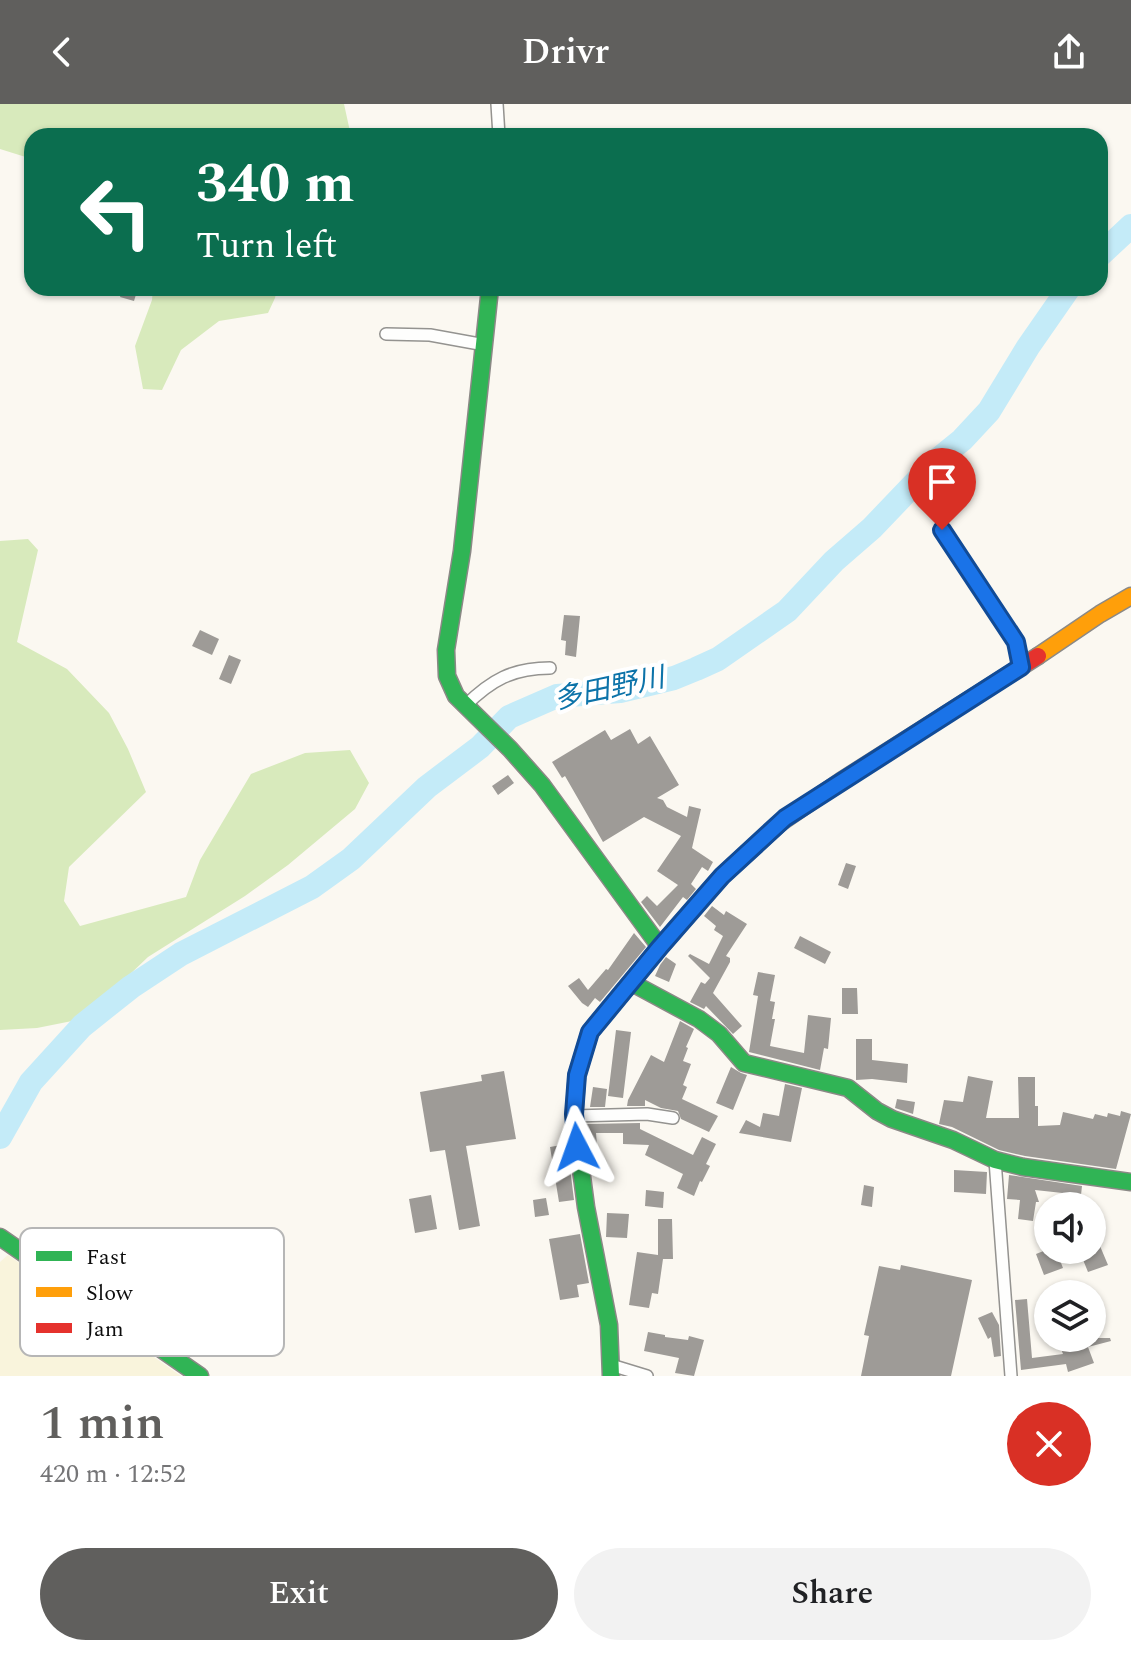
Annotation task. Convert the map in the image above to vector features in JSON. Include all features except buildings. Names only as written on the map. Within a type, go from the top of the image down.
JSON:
[{"type":"street","points":[[497,104],[498,128]]},
{"type":"street","points":[[489,296],[462,551],[446,650],[447,676],[451,688],[468,709],[542,785],[660,947]]},
{"type":"street","points":[[386,334],[430,335],[485,345]]},
{"type":"street","points":[[942,530],[1016,642],[1021,667]]},
{"type":"street","points":[[647,1376],[611,1371],[606,1303],[586,1207],[574,1116],[577,1075],[590,1032],[722,876],[785,818],[1131,596]]},
{"type":"street","points":[[468,709],[476,695],[496,680],[523,671],[550,668]]},
{"type":"street","points":[[632,983],[699,1019],[719,1034],[744,1063],[848,1088],[892,1119],[953,1140],[995,1160],[1023,1167],[1131,1182]]},
{"type":"street","points":[[574,1116],[647,1114],[673,1118]]},
{"type":"street","points":[[995,1160],[1011,1376]]},
{"type":"street","points":[[3,1239],[20,1251]]},
{"type":"street","points":[[171,1356],[200,1376]]},
{"type":"shaded area","points":[[8,1255],[20,1263],[20,1356],[152,1356],[181,1376],[0,1376],[0,1262]]},
{"type":"green space","points":[[0,104],[344,104],[349,128],[24,128],[24,156],[0,149]]},
{"type":"green space","points":[[152,296],[275,296],[268,313],[219,321],[181,350],[162,390],[143,389],[135,346]]},
{"type":"green space","points":[[28,539],[38,550],[17,642],[67,669],[109,713],[146,792],[69,867],[64,901],[80,926],[186,897],[200,860],[251,774],[305,753],[350,750],[369,783],[355,809],[288,865],[148,957],[102,1001],[72,1021],[37,1028],[0,1030],[0,541]]},
{"type":"waterway","name":"多田野川","points":[[1108,248],[1131,226]]},
{"type":"waterway","name":"多田野川","points":[[0,1137],[31,1082],[82,1026],[131,987],[181,954],[312,887],[351,859],[427,787],[480,747],[509,717],[557,696],[620,691],[674,678],[718,659],[787,611],[834,561],[872,528],[989,411],[1063,296]]},
{"type":"traffic: fast","points":[[489,296],[462,551],[446,650],[447,676],[456,696],[542,785],[660,947]]},
{"type":"traffic: fast","points":[[611,1376],[609,1325],[586,1207],[574,1116],[577,1075],[590,1032],[722,876],[780,823]]},
{"type":"traffic: fast","points":[[632,983],[699,1019],[719,1034],[744,1063],[848,1088],[892,1119],[953,1140],[995,1160],[1023,1167],[1131,1182]]},
{"type":"traffic: fast","points":[[0,1237],[20,1251]]},
{"type":"traffic: fast","points":[[171,1356],[200,1376]]},
{"type":"traffic: slow","points":[[1038,656],[1131,596]]},
{"type":"traffic: jam","points":[[780,823],[1038,656]]},
{"type":"route","points":[[577,1147],[574,1095],[590,1032],[722,876],[785,818],[1021,667],[1016,642],[942,530]]}]
